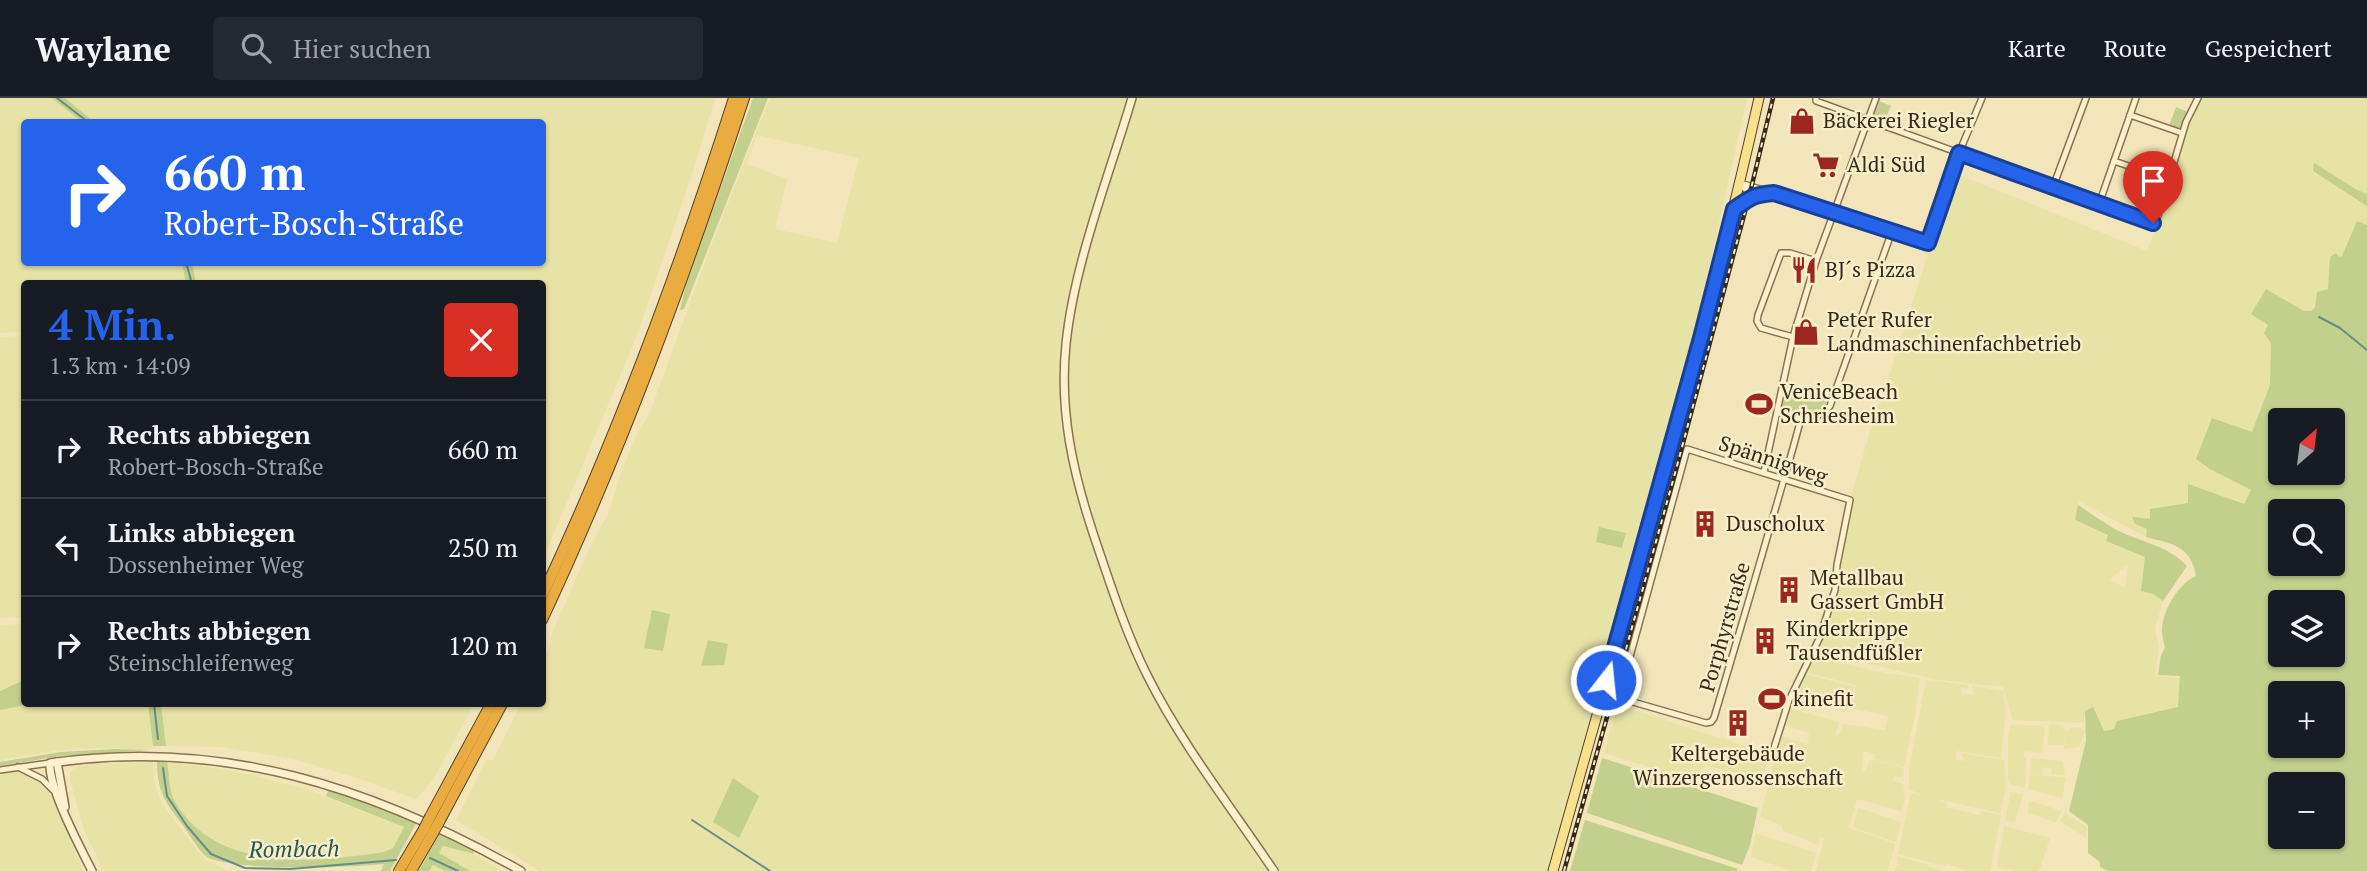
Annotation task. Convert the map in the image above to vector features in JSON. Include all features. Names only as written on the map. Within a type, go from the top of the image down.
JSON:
[{"type":"highway","points":[[546,587],[628,398],[700,203],[734,98]]},
{"type":"highway","points":[[546,611],[601,489],[649,371],[698,239],[744,98]]},
{"type":"highway","points":[[435,820],[490,707]]},
{"type":"highway","points":[[411,871],[429,831],[500,707]]},
{"type":"highway","points":[[399,871],[429,831]]},
{"type":"main road","points":[[1553,871],[1676,428],[1734,209],[1759,98]]},
{"type":"street","points":[[1132,98],[1083,263],[1069,322],[1064,386],[1070,452],[1081,495],[1114,594],[1147,675],[1183,738],[1275,871]]},
{"type":"street","points":[[1764,472],[1793,337],[1816,261],[1876,98]]},
{"type":"street","points":[[1740,183],[1928,243],[1959,153],[1982,98]]},
{"type":"street","points":[[2053,187],[2086,98]]},
{"type":"street","points":[[2099,204],[2136,98]]},
{"type":"street","points":[[1816,100],[2151,223],[2155,222],[2182,133],[2198,98]]},
{"type":"street","points":[[2130,115],[2182,133]]},
{"type":"street","points":[[2114,161],[2169,180]]},
{"type":"street","points":[[1740,183],[1745,190],[1756,195]]},
{"type":"street","points":[[1734,209],[1756,195],[1774,193]]},
{"type":"street","points":[[1778,413],[1801,418],[1820,415],[1830,405],[1892,231]]},
{"type":"street","points":[[1793,337],[1761,328],[1758,325],[1758,315],[1781,253],[1816,261]]},
{"type":"street","name":"Porphyrstraße","points":[[1711,722],[1801,418]]},
{"type":"street","name":"Spännigweg","points":[[1711,722],[1626,701],[1620,693],[1687,449],[1850,500],[1837,565],[1835,590],[1816,646],[1789,701],[1774,748]]},
{"type":"street","points":[[0,770],[113,757],[184,757],[242,763],[366,797],[481,848],[521,871]]},
{"type":"street","points":[[54,762],[50,775],[55,791],[92,871]]},
{"type":"street","points":[[54,762],[65,811]]},
{"type":"street","points":[[18,767],[42,779],[55,791]]},
{"type":"shaded area","points":[[0,98],[52,98],[78,119],[21,119],[21,266],[183,266],[185,280],[21,280],[21,331],[0,333]]},
{"type":"shaded area","points":[[65,98],[715,98],[636,338],[546,552],[546,280],[195,280],[193,266],[546,266],[546,119],[90,119]]},
{"type":"shaded area","points":[[770,98],[1747,98],[1696,326],[1607,652],[1578,781],[1550,871],[540,871],[456,820],[486,760],[493,760],[520,707],[546,707],[546,654],[551,636],[589,549],[609,512],[621,472],[638,432],[649,415],[709,251]],"holes":[[[757,135],[859,158],[837,243],[775,229],[787,179],[746,164]]]},
{"type":"shaded area","points":[[2198,98],[2367,98],[2367,225],[2357,221],[2342,256],[2339,257],[2328,289],[2317,292],[2315,307],[2311,311],[2304,311],[2266,289],[2251,314],[2268,325],[2271,343],[2270,385],[2252,432],[2251,490],[2244,504],[2188,503],[2150,509],[2146,537],[2079,501],[2075,521],[2108,535],[2106,542],[2145,557],[2143,587],[2163,601],[2155,629],[2159,646],[2157,676],[2182,678],[2178,707],[2103,731],[2085,711],[2083,723],[2013,720],[2003,687],[1934,679],[1818,652],[1838,591],[1850,500],[1878,404],[1954,173],[2147,251],[2173,181],[2186,122]],"holes":[[[2128,564],[2125,587],[2110,579]]]},
{"type":"shaded area","points":[[21,336],[21,617],[0,618],[0,337]]},
{"type":"shaded area","points":[[21,624],[21,681],[0,691],[0,625]]},
{"type":"shaded area","points":[[1816,657],[1879,672],[1920,678],[1904,767],[1874,759],[1875,754],[1863,753],[1862,771],[1866,771],[1869,761],[1874,760],[1904,768],[1903,778],[1895,776],[1893,780],[1903,784],[1905,798],[1902,811],[1857,799],[1849,828],[1895,844],[1888,871],[1816,871],[1824,838],[1820,837],[1818,845],[1782,830],[1782,825],[1760,817],[1780,736],[1808,744],[1809,733],[1783,725],[1788,708],[1839,722],[1835,734],[1839,736],[1843,724],[1885,730],[1888,716],[1852,708],[1856,685],[1806,672]]},
{"type":"shaded area","points":[[1805,674],[1854,687],[1846,712],[1794,697]]},
{"type":"shaded area","points":[[1926,680],[1968,685],[1969,689],[1961,688],[1961,694],[1974,695],[1972,686],[2003,691],[2006,712],[2001,758],[1956,752],[1956,759],[1969,762],[1961,753],[2004,760],[2006,788],[2000,813],[1928,797],[1947,803],[1947,808],[1980,815],[1981,811],[2001,815],[1990,871],[1970,871],[1946,864],[1947,858],[1945,866],[1898,854],[1911,793],[1926,797],[1909,789],[1909,770]]},
{"type":"shaded area","points":[[1618,705],[1769,754],[1762,783],[1704,764],[1698,782],[1604,753]]},
{"type":"shaded area","points":[[21,706],[148,707],[153,746],[148,750],[60,750],[0,760],[0,710]]},
{"type":"shaded area","points":[[161,707],[472,707],[433,780],[416,799],[294,759],[221,747],[166,746]]},
{"type":"shaded area","points":[[2049,724],[2063,726],[2066,732],[2077,727],[2085,730],[2079,747],[2064,749],[2065,737],[2063,745],[2048,745]]},
{"type":"shaded area","points":[[2010,726],[2043,726],[2045,729],[2042,753],[2024,751],[2025,788],[2010,784],[2008,780],[2008,737]]},
{"type":"shaded area","points":[[2031,758],[2062,761],[2065,775],[2052,775],[2051,768],[2043,767],[2042,775],[2030,773]]},
{"type":"shaded area","points":[[153,760],[154,781],[161,803],[204,859],[228,871],[104,871],[84,830],[69,777],[70,772],[79,765]]},
{"type":"shaded area","points":[[167,761],[237,772],[303,788],[404,827],[393,848],[384,852],[318,862],[268,864],[245,861],[216,850],[189,823],[172,797]]},
{"type":"shaded area","points":[[16,771],[31,774],[55,797],[83,871],[0,871],[0,773]]},
{"type":"shaded area","points":[[2030,774],[2066,778],[2062,798],[2028,789]]},
{"type":"shaded area","points":[[2011,792],[2023,795],[2013,822],[2005,820]]},
{"type":"shaded area","points":[[2029,801],[2062,812],[2056,822],[2028,813]]},
{"type":"shaded area","points":[[1858,808],[1901,822],[1896,842],[1853,827]]},
{"type":"shaded area","points":[[2064,813],[2087,827],[2086,838],[2060,821]]},
{"type":"shaded area","points":[[2004,826],[2050,838],[2039,871],[1997,867]]},
{"type":"shaded area","points":[[1756,833],[1816,853],[1811,871],[1793,871],[1751,857]]},
{"type":"shaded area","points":[[443,846],[474,854],[502,871],[429,871]]},
{"type":"shaded area","points":[[1897,856],[1943,871],[1894,871],[1899,865]]},
{"type":"green space","points":[[52,98],[65,98],[90,119],[78,119]]},
{"type":"green space","points":[[753,98],[768,98],[684,309],[680,310],[686,284]]},
{"type":"green space","points":[[1879,101],[1891,106],[1884,122],[1876,119],[1874,115]]},
{"type":"green space","points":[[2176,107],[2188,112],[2181,129],[2169,126]]},
{"type":"green space","points":[[2314,163],[2367,194],[2367,206],[2313,171]]},
{"type":"green space","points":[[2357,221],[2367,225],[2367,871],[2108,871],[2100,867],[2100,862],[2088,853],[2088,825],[2069,811],[2086,741],[2085,711],[2093,707],[2104,731],[2114,729],[2117,721],[2178,707],[2180,676],[2158,675],[2161,655],[2165,648],[2163,623],[2177,592],[2196,576],[2185,552],[2172,544],[2146,537],[2147,529],[2135,524],[2132,517],[2150,519],[2150,509],[2188,503],[2188,484],[2244,504],[2251,490],[2196,459],[2212,418],[2252,432],[2270,385],[2271,343],[2264,333],[2268,325],[2251,314],[2266,289],[2304,311],[2311,311],[2315,307],[2317,292],[2328,289],[2330,257],[2336,253],[2339,257],[2342,256]]},
{"type":"green space","points":[[183,266],[193,266],[195,280],[185,280]]},
{"type":"green space","points":[[1787,384],[1829,398],[1821,410],[1809,415],[1781,411]]},
{"type":"green space","points":[[2078,505],[2115,529],[2171,553],[2187,566],[2163,601],[2153,594],[2141,591],[2145,557],[2106,541],[2108,535],[2075,520]]},
{"type":"green space","points":[[1599,527],[1626,533],[1622,548],[1596,542]]},
{"type":"green space","points":[[652,610],[670,614],[663,651],[644,648]]},
{"type":"green space","points":[[708,640],[728,644],[724,665],[701,666]]},
{"type":"green space","points":[[21,681],[21,706],[0,710],[0,691]]},
{"type":"green space","points":[[148,707],[161,707],[166,746],[153,746]]},
{"type":"green space","points":[[148,750],[61,756],[0,766],[0,762],[61,752]]},
{"type":"green space","points":[[1602,758],[1758,808],[1750,845],[1742,865],[1587,813]]},
{"type":"green space","points":[[157,760],[167,761],[173,798],[190,822],[212,839],[237,850],[264,857],[324,859],[384,852],[393,848],[404,827],[326,796],[329,789],[417,822],[390,871],[381,871],[384,864],[293,867],[245,865],[208,858],[170,809],[160,787]]},
{"type":"green space","points":[[733,778],[759,796],[739,838],[713,822]]},
{"type":"green space","points":[[1585,820],[1738,869],[1570,871]]},
{"type":"green space","points":[[440,833],[472,848],[474,854],[443,846],[439,853],[470,871],[445,871],[433,865],[429,871],[419,871]]},
{"type":"waterway","name":"Rombach","points":[[57,98],[84,119]]},
{"type":"waterway","name":"Rombach","points":[[187,266],[191,280]]},
{"type":"waterway","points":[[2319,317],[2340,328],[2367,350]]},
{"type":"waterway","name":"Rombach","points":[[154,707],[158,739]]},
{"type":"waterway","name":"Rombach","points":[[163,768],[167,796],[187,826],[211,854],[245,868],[290,869],[396,860]]},
{"type":"waterway","points":[[692,820],[770,871]]},
{"type":"waterway","points":[[430,858],[458,871]]},
{"type":"railway","points":[[1564,871],[1674,477],[1773,98]]},
{"type":"place","name":"Bäckerei Riegler","points":[[1802,121]]},
{"type":"place","name":"Aldi Süd","points":[[1826,165]]},
{"type":"place","name":"BJ´s Pizza","points":[[1804,270]]},
{"type":"place","name":"Peter Rufer Landmaschinenfachbetrieb","points":[[1806,332]]},
{"type":"place","name":"VeniceBeach Schriesheim","points":[[1759,404]]},
{"type":"place","name":"Duscholux","points":[[1705,524]]},
{"type":"place","name":"Metallbau Gassert GmbH","points":[[1789,590]]},
{"type":"place","name":"Kinderkrippe Tausendfüßler","points":[[1765,641]]},
{"type":"place","name":"kinefit","points":[[1772,699]]},
{"type":"place","name":"Keltergebäude Winzergenossenschaft","points":[[1738,723]]},
{"type":"route","points":[[1606,680],[1734,209],[1744,200],[1756,195],[1774,193],[1928,243],[1959,153],[2153,223]]}]
